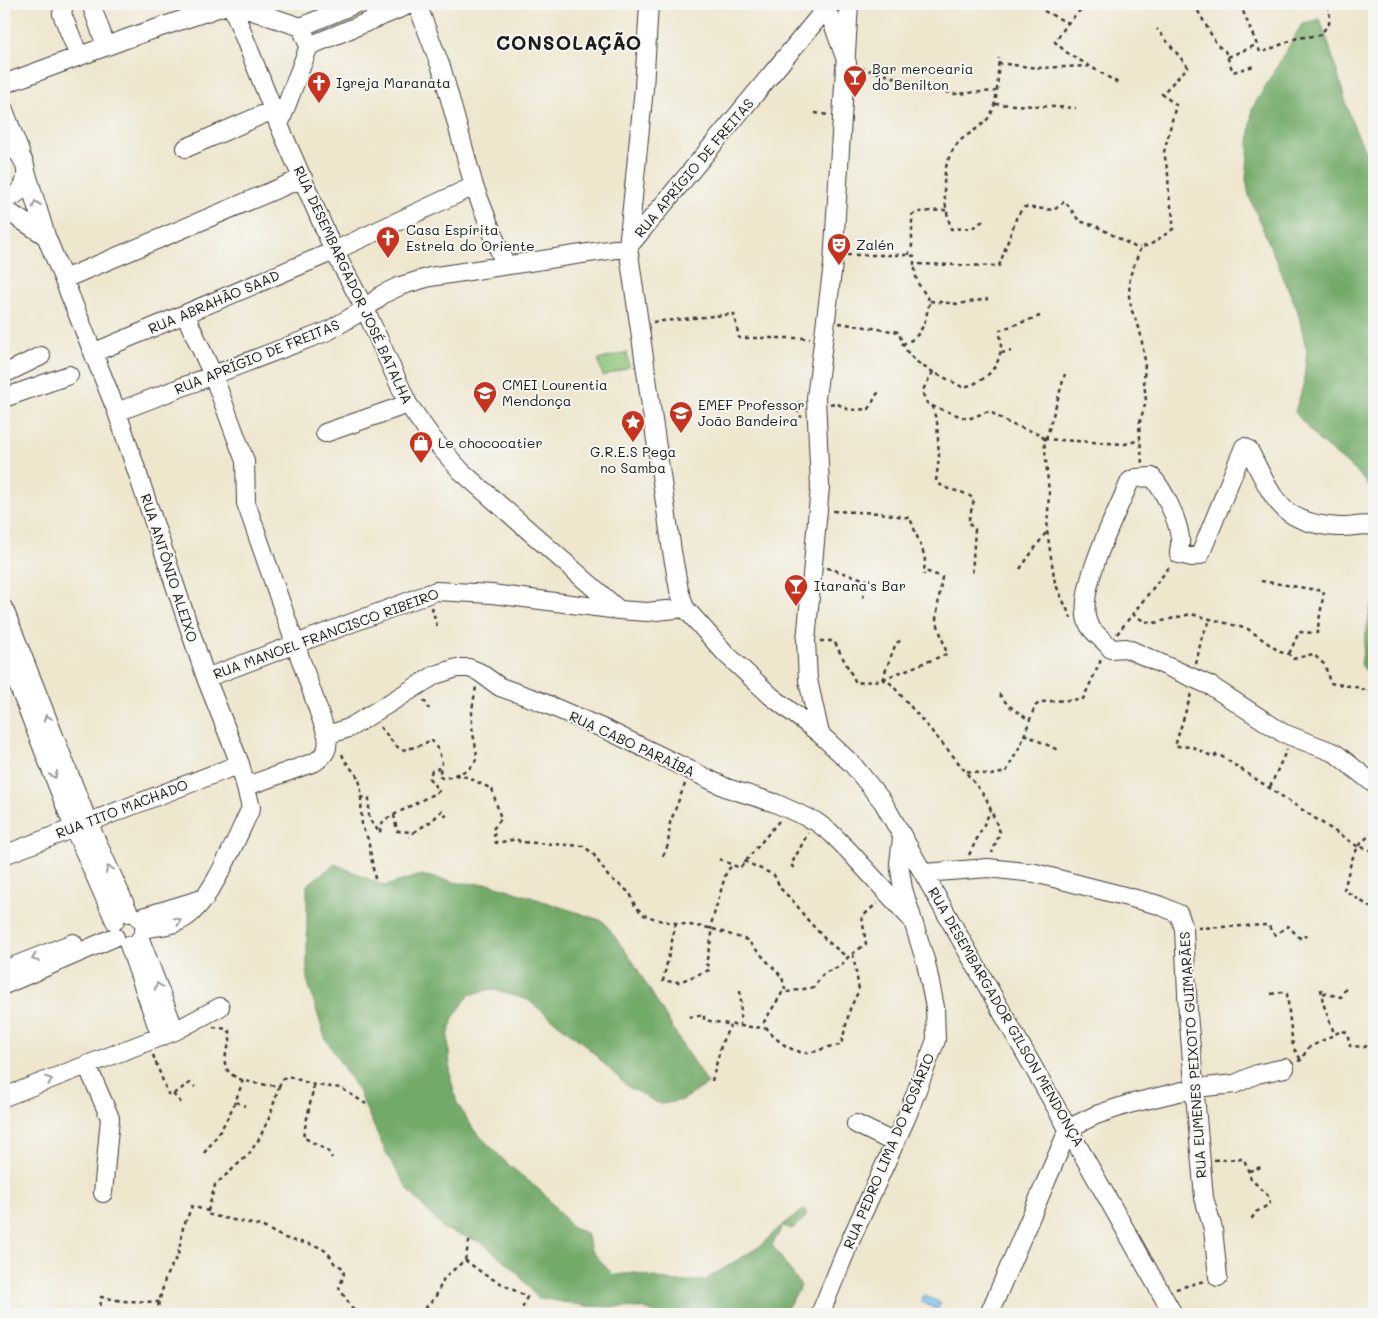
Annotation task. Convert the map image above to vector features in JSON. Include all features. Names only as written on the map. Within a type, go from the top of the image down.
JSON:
[{"type":"street","points":[[64,4],[62,14],[79,56]]},
{"type":"street","points":[[91,4],[106,46]]},
{"type":"street","points":[[4,84],[106,46],[230,4],[301,27],[355,4]]},
{"type":"street","name":"RUA DESEMBARGADOR JOSÉ BATALHA","points":[[230,4],[276,118],[334,251],[365,309],[408,404],[432,438],[461,470],[619,610]]},
{"type":"street","points":[[186,148],[276,118],[309,46],[411,4]]},
{"type":"street","points":[[417,4],[442,70],[474,186],[505,265]]},
{"type":"street","points":[[648,4],[644,88],[628,247],[672,550],[679,590],[685,608]]},
{"type":"street","points":[[820,734],[810,699],[806,642],[820,487],[816,398],[834,253],[847,63],[849,4]]},
{"type":"street","name":"RUA APRÍGIO DE FREITAS","points":[[117,412],[328,331],[365,309],[383,294],[400,286],[430,277],[628,247],[818,18],[824,14],[831,18],[847,63]]},
{"type":"street","points":[[301,27],[309,46]]},
{"type":"street","name":"RUA ANTÔNIO ALEIXO","points":[[4,110],[24,163],[46,236],[95,352],[117,412],[206,678],[240,764],[251,808],[205,898],[128,928],[4,970]]},
{"type":"street","points":[[4,142],[14,147],[24,163],[24,182],[19,191],[4,200]]},
{"type":"street","points":[[64,279],[303,178]]},
{"type":"street","name":"RUA ABRAHÃO SAAD","points":[[95,352],[334,251],[474,186]]},
{"type":"street","points":[[4,210],[46,236]]},
{"type":"street","points":[[185,314],[213,375],[245,461],[246,503],[297,643],[328,741],[324,756],[315,762],[247,786]]},
{"type":"street","points":[[4,374],[41,356]]},
{"type":"street","points":[[4,398],[69,375]]},
{"type":"street","points":[[325,433],[408,404]]},
{"type":"street","points":[[1374,526],[1342,527],[1299,520],[1289,514],[1276,501],[1250,450],[1244,447],[1200,555],[1192,557],[1179,554],[1180,538],[1162,490],[1152,477],[1133,480],[1096,561],[1086,596],[1086,617],[1093,632],[1111,649],[1126,648],[1194,678],[1292,736],[1327,749],[1343,758],[1374,784]]},
{"type":"street","name":"RUA MANOEL FRANCISCO RIBEIRO","points":[[206,678],[436,591],[492,594],[647,612],[685,608]]},
{"type":"street","name":"RUA DESEMBARGADOR GILSON MENDONÇA","points":[[685,608],[726,654],[765,690],[820,734],[853,765],[883,802],[1173,1314]]},
{"type":"street","points":[[4,609],[81,825]]},
{"type":"street","points":[[4,649],[128,928],[162,1036]]},
{"type":"street","name":"RUA CABO PARAÍBA","points":[[328,741],[435,675],[457,668],[469,668],[479,672],[500,688],[537,700],[609,731],[727,788],[785,808],[815,821],[830,832],[913,921]]},
{"type":"street","name":"RUA TITO MACHADO","points":[[4,855],[240,764]]},
{"type":"street","name":"RUA PEDRO LIMA DO ROSÁRIO","points":[[820,1314],[851,1238],[895,1143],[936,1040],[935,1007],[926,963],[902,889],[899,864],[902,838]]},
{"type":"street","name":"RUA EUMENES PEIXOTO GUIMARÃES","points":[[924,873],[988,868],[1035,873],[1159,905],[1179,914],[1184,929],[1185,976],[1200,1161],[1204,1198],[1213,1229],[1218,1277]]},
{"type":"street","name":"RUA ANTÔNIO ALEIXO","points":[[4,985],[128,928]]},
{"type":"street","points":[[4,1097],[162,1036],[220,1008]]},
{"type":"street","points":[[87,1065],[110,1118],[103,1193]]},
{"type":"street","points":[[989,1314],[1068,1128],[1096,1115],[1128,1104],[1195,1088],[1235,1084],[1257,1074],[1285,1068]]},
{"type":"street","points":[[856,1124],[895,1143]]},
{"type":"path","points":[[1086,4],[1056,39],[1057,46],[1118,83]]},
{"type":"path","points":[[1194,4],[1212,36],[1227,57],[1233,72],[1254,66]]},
{"type":"path","points":[[1240,4],[1260,52],[1297,38],[1320,34],[1329,24],[1330,11],[1327,4]]},
{"type":"path","points":[[1044,11],[1068,23]]},
{"type":"path","points":[[914,264],[999,266],[1017,216],[1024,207],[1054,210],[1064,201],[1079,220],[1096,226],[1135,247],[1150,245],[1173,229],[1174,217],[1168,194],[1168,174],[1164,152],[1176,105],[1162,94],[1188,67],[1175,48],[1157,29]]},
{"type":"path","points":[[1227,57],[1256,45]]},
{"type":"path","points":[[983,221],[972,228],[951,229],[946,210],[944,173],[950,153],[956,145],[990,116],[995,104],[998,58]]},
{"type":"path","points":[[847,63],[953,94],[996,91]]},
{"type":"path","points":[[998,63],[1036,68],[1091,66]]},
{"type":"path","points":[[995,104],[1076,108]]},
{"type":"path","points":[[908,255],[912,246],[912,215],[918,212],[946,210]]},
{"type":"path","points":[[1133,480],[1143,461],[1139,425],[1146,401],[1145,361],[1140,330],[1132,311],[1129,296],[1130,276],[1141,247]]},
{"type":"path","points":[[834,253],[870,256],[914,256],[917,282],[930,301]]},
{"type":"path","points":[[930,301],[964,303],[988,299]]},
{"type":"path","points":[[902,344],[909,342],[921,332],[930,301]]},
{"type":"path","points":[[639,324],[672,319],[734,314],[739,338],[825,332],[836,323],[898,332],[906,354],[933,372],[962,387],[971,386],[986,376],[1001,352],[1000,330],[1040,316]]},
{"type":"path","points":[[1001,352],[1011,351]]},
{"type":"path","points":[[933,372],[924,388],[923,394],[927,403],[968,419],[989,410],[1010,424],[1040,434],[1044,439],[1049,493],[1047,531],[1055,583],[1072,621],[1102,636],[1114,636],[1179,554]]},
{"type":"path","points":[[1044,439],[1048,436],[1065,374]]},
{"type":"path","points":[[829,405],[836,403],[852,410],[869,409],[877,394],[881,391]]},
{"type":"path","points":[[932,406],[937,422],[939,456],[936,481],[952,492],[967,494],[974,500],[968,523],[975,529],[972,576]]},
{"type":"path","points":[[1044,439],[1125,444],[1140,440]]},
{"type":"path","points":[[819,511],[861,512],[908,517],[921,542],[925,556],[924,575]]},
{"type":"path","points":[[1020,568],[1047,531]]},
{"type":"path","points":[[812,565],[867,580],[863,598]]},
{"type":"path","points":[[806,642],[834,641],[856,682],[882,680],[947,654],[936,619],[942,577],[928,572],[925,568]]},
{"type":"path","points":[[1261,581],[1324,591],[1317,632],[1299,632],[1289,654]]},
{"type":"path","points":[[1132,613],[1144,621],[1154,623],[1191,614],[1248,629],[1280,652],[1289,654],[1293,659],[1313,654],[1325,666],[1330,683],[1356,687],[1374,693]]},
{"type":"path","points":[[1211,619],[1202,636],[1194,678],[1175,746],[1194,747],[1213,757],[1218,754],[1357,846],[1374,851]]},
{"type":"path","points":[[882,680],[896,643],[902,640]]},
{"type":"path","points":[[965,771],[991,775],[1006,772],[1035,706],[1041,702],[1083,699],[1100,661],[1111,649]]},
{"type":"path","points":[[370,714],[396,746],[403,750],[417,744],[425,744],[431,740],[439,751],[442,763],[439,768],[439,776],[442,778],[467,771],[477,759],[476,743],[471,724],[479,672]]},
{"type":"path","points":[[882,680],[892,684],[965,771],[991,810],[1000,832],[988,868]]},
{"type":"path","points":[[999,694],[1008,705],[1029,720]]},
{"type":"path","points":[[1024,734],[1058,750]]},
{"type":"path","points":[[1270,788],[1292,736]]},
{"type":"path","points":[[328,741],[340,745],[346,763],[352,768],[361,785],[362,827],[368,839],[375,879]]},
{"type":"path","points":[[361,797],[369,798],[369,819],[378,832],[382,831],[382,822],[439,791],[430,778],[432,771],[439,768]]},
{"type":"path","points":[[663,856],[668,845],[670,822],[680,800],[688,770]]},
{"type":"path","points":[[454,775],[467,777],[492,788],[501,818],[493,830],[496,843],[517,839],[526,842],[575,844],[589,848],[608,876],[630,893],[638,910],[651,918],[712,928],[747,940],[782,977],[786,993]]},
{"type":"path","points":[[719,860],[740,868],[775,826],[785,808]]},
{"type":"path","points":[[409,837],[433,820],[442,810],[448,819]]},
{"type":"path","points":[[960,870],[991,810]]},
{"type":"path","points":[[394,815],[397,831],[414,832]]},
{"type":"path","points":[[794,868],[791,865],[815,821]]},
{"type":"path","points":[[1374,832],[1357,846],[1344,890],[1372,908],[1374,906]]},
{"type":"path","points":[[744,861],[774,875],[784,892],[826,940],[848,958]]},
{"type":"path","points":[[676,923],[663,981],[679,982],[709,970],[710,967],[706,964],[712,928],[726,873],[732,866]]},
{"type":"path","points":[[765,1028],[764,1022],[782,993],[814,987],[824,973],[844,964],[848,958],[866,944],[862,917],[888,894]]},
{"type":"path","points":[[1184,929],[1268,925],[1275,935],[1288,926],[1301,939],[1308,934]]},
{"type":"path","points":[[689,1017],[704,1015],[704,1020],[730,1026],[765,1028],[782,1042],[807,1053],[831,1045],[841,1045],[850,1008],[859,990],[853,954]]},
{"type":"path","points":[[1323,993],[1341,998],[1347,986]]},
{"type":"path","points":[[739,987],[741,997],[740,1026]]},
{"type":"path","points":[[1321,989],[1323,1003],[1334,1033]]},
{"type":"path","points":[[1271,994],[1282,992],[1287,994],[1293,1047],[1301,1060],[1308,1048],[1340,1030],[1347,1032],[1350,1046],[1365,1047],[1374,1038]]},
{"type":"path","points":[[201,1018],[213,1028],[227,1029],[230,1032],[225,1065],[231,1075],[236,1079],[280,1086]]},
{"type":"path","points":[[712,1081],[722,1042],[730,1026]]},
{"type":"path","points":[[162,1036],[168,1094],[173,1094],[182,1104]]},
{"type":"path","points":[[356,1314],[339,1288],[344,1275],[343,1268],[334,1263],[330,1255],[322,1248],[300,1241],[289,1240],[261,1226],[207,1214],[216,1185],[249,1154],[259,1139],[270,1116],[282,1080],[288,1076],[314,1085],[341,1088],[366,1104]]},
{"type":"path","points":[[204,1152],[220,1134],[236,1102],[243,1079]]},
{"type":"path","points":[[173,1094],[190,1083],[194,1087]]},
{"type":"path","points":[[314,1085],[303,1137],[328,1151],[332,1158]]},
{"type":"path","points":[[236,1102],[245,1106]]},
{"type":"path","points":[[1200,1161],[1244,1159],[1251,1179],[1269,1197],[1270,1204],[1256,1212],[1250,1220]]},
{"type":"path","points":[[1248,1171],[1262,1167]]},
{"type":"path","points":[[156,1314],[166,1276],[178,1254],[189,1210],[192,1206],[208,1211]]},
{"type":"path","points":[[419,1314],[435,1298],[444,1278],[465,1260],[470,1237]]},
{"type":"path","points":[[465,1260],[485,1275],[527,1296],[520,1314]]},
{"type":"path","points":[[1172,1291],[1218,1277]]},
{"type":"path","points":[[100,1314],[102,1297],[122,1301],[160,1302]]},
{"type":"green space","points":[[1320,19],[1350,116],[1374,174],[1374,493],[1357,472],[1318,440],[1295,412],[1303,386],[1307,352],[1298,312],[1249,196],[1246,179],[1252,109],[1302,24]]},
{"type":"green space","points":[[627,352],[629,367],[603,376],[598,360]]},
{"type":"green space","points":[[1374,601],[1374,683],[1361,664],[1370,610]]},
{"type":"green space","points":[[335,864],[385,886],[421,875],[459,883],[491,884],[603,921],[632,960],[708,1084],[683,1100],[663,1104],[655,1102],[627,1086],[584,1044],[528,1000],[491,989],[469,995],[453,1018],[448,1037],[451,1080],[457,1103],[474,1130],[510,1166],[543,1193],[572,1228],[586,1233],[591,1250],[613,1275],[636,1273],[676,1282],[705,1280],[760,1246],[781,1226],[805,1209],[807,1216],[792,1229],[783,1226],[772,1245],[801,1286],[784,1313],[657,1314],[642,1308],[587,1306],[538,1298],[513,1268],[481,1242],[444,1229],[409,1191],[386,1153],[358,1091],[325,1038],[307,979],[307,885]]},
{"type":"water","points":[[924,1295],[941,1303],[937,1310],[921,1301]]},
{"type":"place","name":"Bar mercearia do Benilton","points":[[855,98]]},
{"type":"place","name":"Igreja Maranata","points":[[319,104]]},
{"type":"place","name":"Casa Espírita Estrela do Oriente","points":[[388,259]]},
{"type":"place","name":"Zalén","points":[[839,266]]},
{"type":"place","name":"CMEI Lourentia Mendonça","points":[[485,414]]},
{"type":"place","name":"EMEF Professor João Bandeira","points":[[681,434]]},
{"type":"place","name":"G.R.E.S Pega no Samba","points":[[633,443]]},
{"type":"place","name":"Le chococatier","points":[[421,464]]},
{"type":"place","name":"Itarana's Bar","points":[[796,607]]},
{"type":"district","name":"CONSOLAÇÃO","points":[[569,43]]}]
